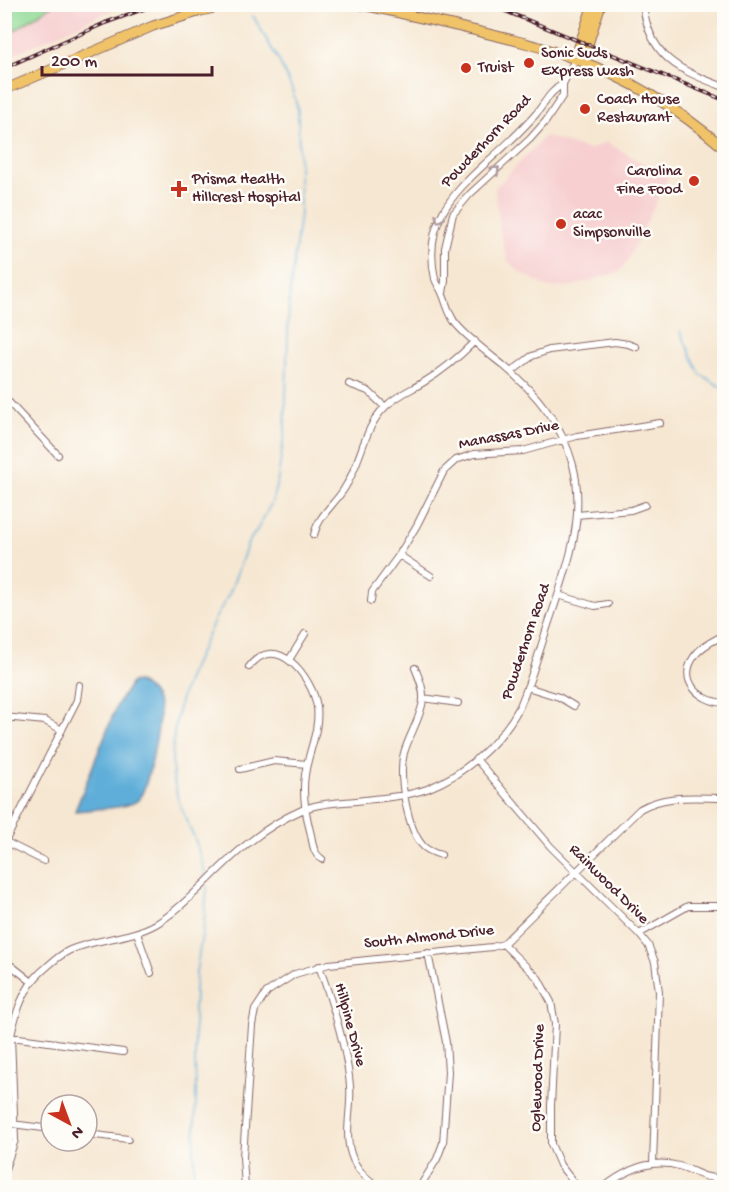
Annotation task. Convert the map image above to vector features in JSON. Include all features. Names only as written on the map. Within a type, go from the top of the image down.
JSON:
[{"type":"main road","points":[[4,90],[153,26],[232,4]]},
{"type":"main road","points":[[357,4],[505,38],[575,59],[660,100],[685,116],[724,148]]},
{"type":"main road","points":[[575,59],[592,4]]},
{"type":"main road","points":[[575,59],[588,44],[601,4]]},
{"type":"street","points":[[643,4],[645,24],[665,56],[686,71],[724,87]]},
{"type":"street","name":"Powderhorn Road","points":[[443,293],[445,248],[453,214],[470,194],[522,147],[546,121],[563,95],[563,84],[575,59]]},
{"type":"street","name":"Powderhorn Road","points":[[4,1172],[15,1140],[8,1036],[19,1006],[32,982],[56,959],[69,951],[137,933],[158,923],[175,911],[261,831],[305,808],[404,795],[427,789],[445,780],[476,759],[494,743],[520,706],[558,595],[571,549],[578,514],[575,473],[557,425],[546,408],[511,372],[452,319],[436,281],[432,250],[436,226],[445,206],[471,176],[534,115],[553,89],[563,84]]},
{"type":"street","points":[[314,535],[319,521],[337,500],[350,479],[375,419],[402,393],[438,373],[475,341]]},
{"type":"street","points":[[511,372],[532,356],[549,350],[615,342],[636,347]]},
{"type":"street","points":[[349,384],[368,392],[385,407]]},
{"type":"street","points":[[4,397],[58,455]]},
{"type":"street","name":"Manassas Drive","points":[[371,602],[372,592],[399,555],[440,478],[451,463],[474,454],[523,451],[608,430],[660,423]]},
{"type":"street","points":[[578,514],[631,510],[645,505]]},
{"type":"street","points":[[399,555],[431,576]]},
{"type":"street","points":[[558,595],[595,606],[608,604]]},
{"type":"street","points":[[290,660],[305,634]]},
{"type":"street","points":[[724,635],[695,654],[689,674],[692,686],[699,695],[708,701],[724,703]]},
{"type":"street","points":[[249,666],[259,657],[266,655],[279,655],[290,660],[306,678],[316,704],[317,724],[304,782],[305,808],[315,851],[322,858]]},
{"type":"street","points":[[415,668],[423,698],[421,710],[403,755],[404,795],[420,841],[432,852],[441,855]]},
{"type":"street","points":[[44,861],[5,843],[62,730],[76,700],[79,685]]},
{"type":"street","points":[[527,687],[560,697],[574,706]]},
{"type":"street","points":[[423,698],[458,703]]},
{"type":"street","points":[[4,717],[45,722],[62,730]]},
{"type":"street","name":"Rainwood Drive","points":[[476,759],[537,831],[639,934],[653,956],[659,984],[653,1164]]},
{"type":"street","points":[[240,769],[274,761],[307,764]]},
{"type":"street","name":"South Almond Drive","points":[[245,1188],[243,1157],[254,1015],[264,995],[285,979],[319,966],[358,959],[492,947],[503,944],[635,813],[645,806],[672,798],[724,798]]},
{"type":"street","points":[[639,934],[688,906],[724,906]]},
{"type":"street","points":[[137,933],[151,973]]},
{"type":"street","name":"Oglewood Drive","points":[[503,944],[538,978],[551,1002],[555,1024],[551,1144],[560,1166],[578,1188]]},
{"type":"street","points":[[419,1188],[437,1159],[443,1143],[448,1072],[446,1042],[428,953]]},
{"type":"street","points":[[8,963],[32,982]]},
{"type":"street","name":"Hillpine Drive","points":[[319,966],[347,1063],[350,1089],[348,1139],[351,1154],[360,1172],[380,1188]]},
{"type":"street","points":[[8,1036],[123,1052]]},
{"type":"street","points":[[4,1123],[39,1127]]},
{"type":"street","points":[[99,1135],[128,1139]]},
{"type":"street","points":[[603,1188],[627,1172],[653,1164],[677,1166],[703,1177],[724,1178]]},
{"type":"shaded area","points":[[5,4],[123,5],[5,58]]},
{"type":"shaded area","points":[[545,136],[589,150],[606,142],[668,178],[627,262],[619,272],[573,286],[549,288],[518,271],[508,261],[501,237],[495,188]]},
{"type":"green space","points":[[5,4],[52,5],[17,29],[5,32]]},
{"type":"water","points":[[138,682],[153,695],[159,714],[153,754],[142,793],[138,800],[126,805],[75,811],[117,705],[131,683]]},
{"type":"waterway","points":[[204,877],[205,872],[196,842],[178,800],[173,776],[174,733],[180,701],[188,678],[230,592],[248,543],[272,502],[278,478],[285,430],[289,301],[300,213],[298,110],[292,89],[279,61],[253,16]]},
{"type":"waterway","points":[[680,331],[700,374],[724,389]]},
{"type":"waterway","points":[[193,1188],[196,1095],[194,1011],[196,972],[207,887]]},
{"type":"railway","points":[[4,68],[105,23],[157,4]]},
{"type":"railway","points":[[488,4],[724,100]]},
{"type":"place","name":"Sonic Suds Express Wash","points":[[529,63]]},
{"type":"place","name":"Truist","points":[[466,68]]},
{"type":"place","name":"Coach House Restaurant","points":[[585,109]]},
{"type":"place","name":"Carolina Fine Food","points":[[694,181]]},
{"type":"place","name":"Prisma Health Hillcrest Hospital","points":[[179,189]]},
{"type":"place","name":"acac Simpsonville","points":[[561,224]]}]
